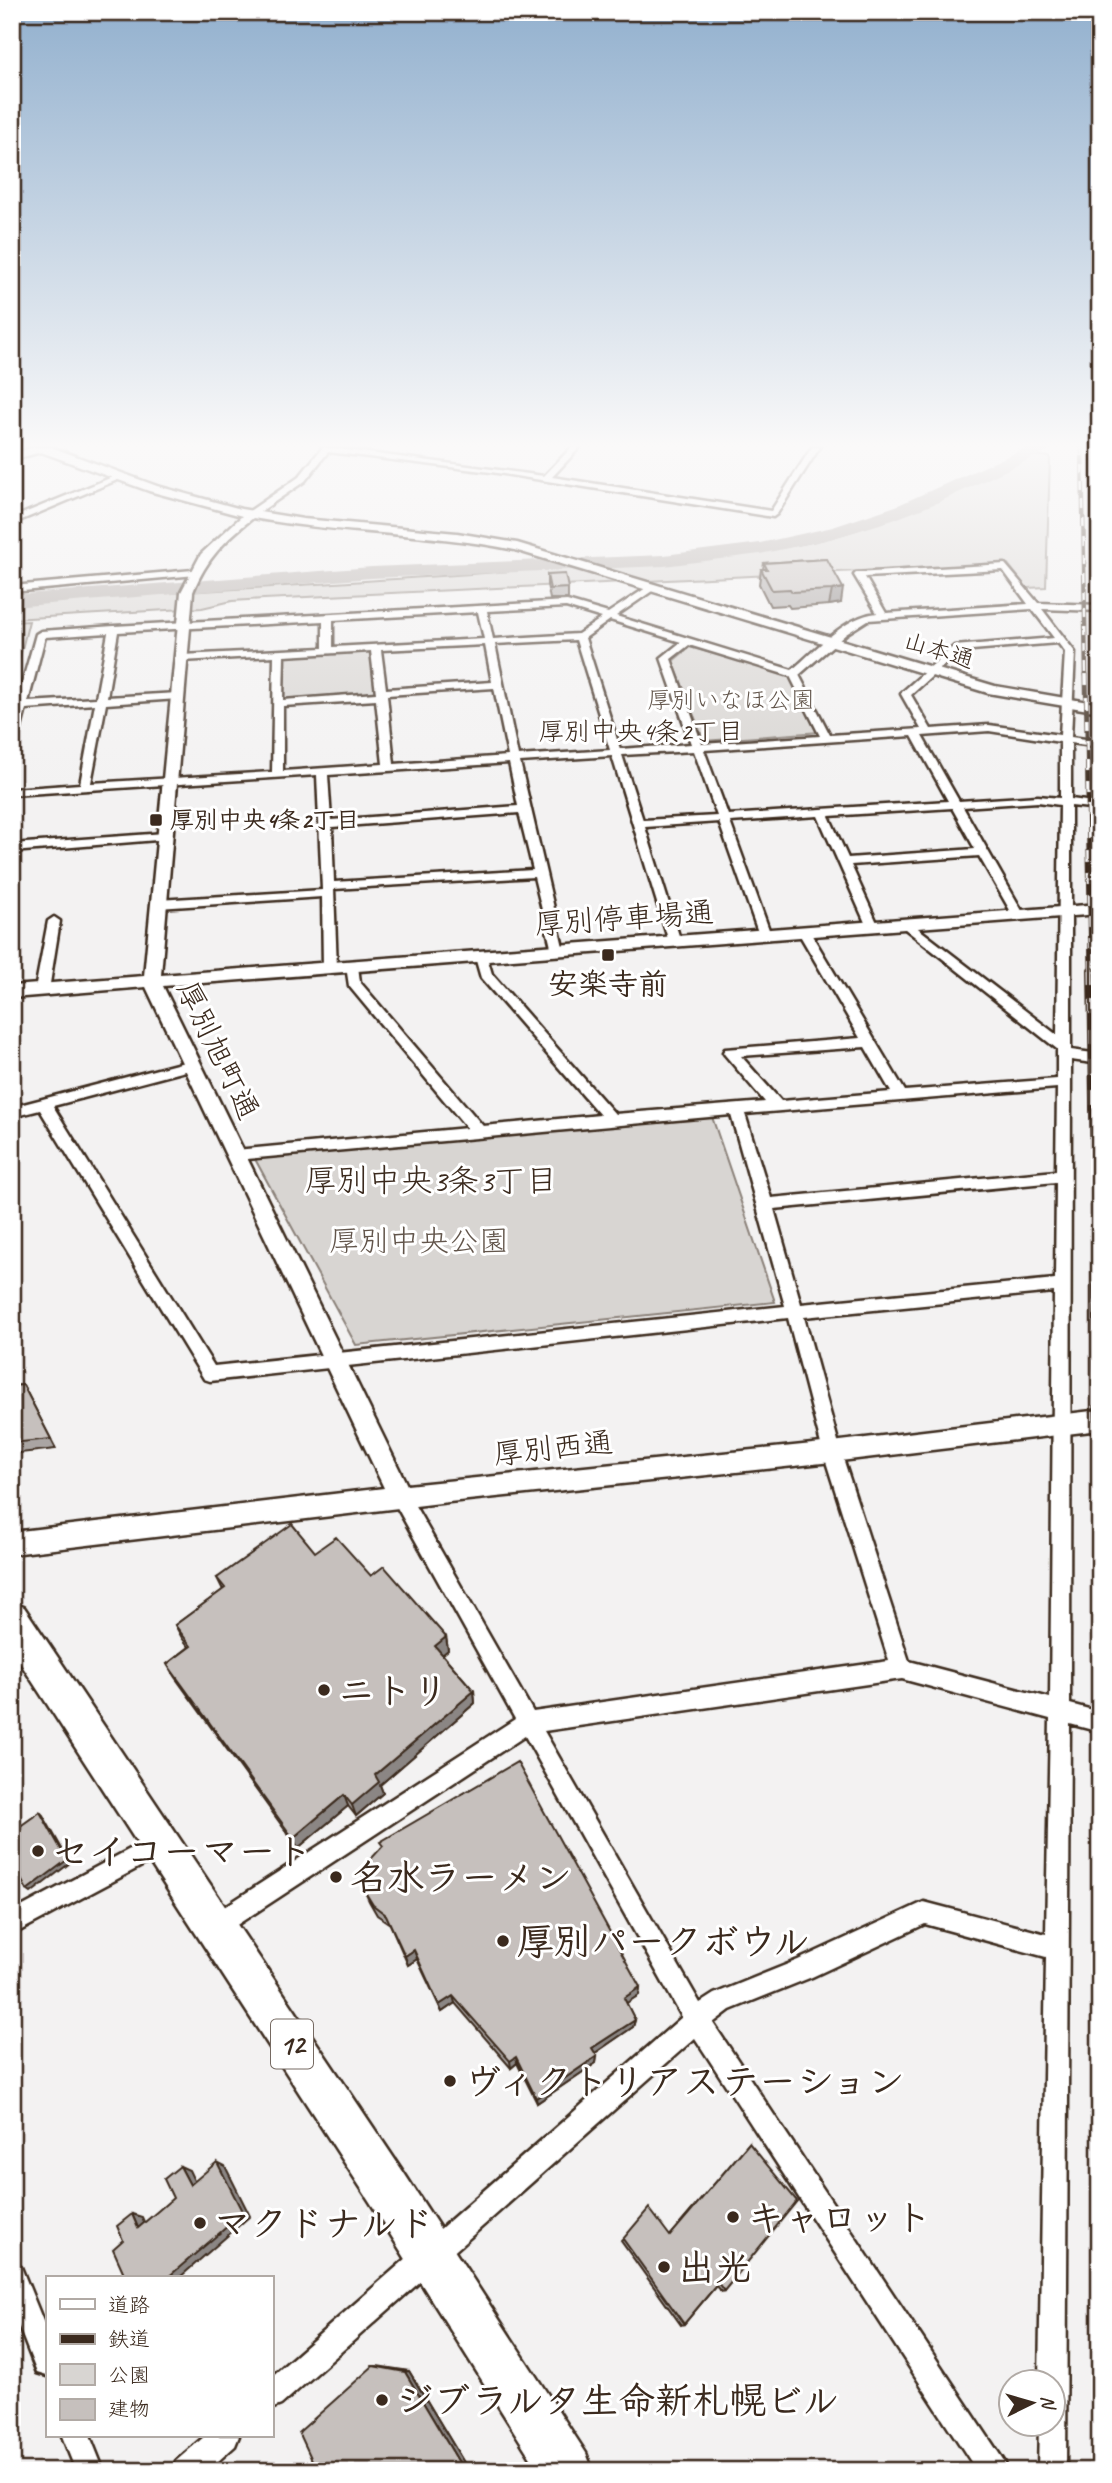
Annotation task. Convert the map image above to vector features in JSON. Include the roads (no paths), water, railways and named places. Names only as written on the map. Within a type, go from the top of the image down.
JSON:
[{"type":"highway","name":"12","points":[[12,1619],[430,2255],[568,2471]]},
{"type":"street","points":[[12,589],[190,582],[200,563]]},
{"type":"street","name":"山本通","points":[[570,563],[993,690],[1100,708]]},
{"type":"street","points":[[883,615],[859,575],[1005,567],[1070,652],[1065,740],[1060,1711],[1052,2471]]},
{"type":"street","name":"厚別旭町通","points":[[190,582],[152,982],[400,1496]]},
{"type":"street","points":[[182,658],[580,636],[652,587]]},
{"type":"street","points":[[12,744],[41,634],[567,604],[794,674],[826,737]]},
{"type":"street","points":[[794,674],[866,617],[1034,606],[1100,608]]},
{"type":"street","points":[[482,608],[513,760],[558,950]]},
{"type":"street","points":[[328,617],[328,650]]},
{"type":"street","points":[[85,788],[114,629]]},
{"type":"street","points":[[580,636],[675,942]]},
{"type":"street","points":[[928,732],[906,694],[957,648],[1062,640]]},
{"type":"street","points":[[687,642],[666,658],[765,935]]},
{"type":"street","points":[[376,648],[389,768]]},
{"type":"street","points":[[277,776],[279,652]]},
{"type":"street","points":[[279,703],[499,685]]},
{"type":"street","points":[[21,706],[178,696]]},
{"type":"street","points":[[12,792],[989,728],[1100,744]]},
{"type":"street","points":[[915,732],[1019,916]]},
{"type":"street","points":[[322,773],[330,968]]},
{"type":"street","points":[[638,824],[1038,799],[1100,806]]},
{"type":"street","points":[[326,824],[524,809]]},
{"type":"street","points":[[821,811],[873,928]]},
{"type":"street","points":[[12,848],[165,837]]},
{"type":"street","points":[[845,862],[982,852]]},
{"type":"street","points":[[158,904],[540,873]]},
{"type":"street","name":"厚別停車場通","points":[[12,992],[1100,909]]},
{"type":"street","points":[[42,990],[54,921]]},
{"type":"street","points":[[906,925],[1063,1051],[1100,1059]]},
{"type":"street","points":[[804,932],[901,1097]]},
{"type":"street","points":[[481,957],[486,975],[612,1120]]},
{"type":"street","points":[[352,966],[354,983],[479,1132]]},
{"type":"street","points":[[777,1106],[730,1052],[870,1042]]},
{"type":"street","points":[[12,1112],[192,1065]]},
{"type":"street","points":[[236,1155],[612,1120],[1063,1083]]},
{"type":"street","points":[[44,1104],[210,1374],[1063,1285]]},
{"type":"street","points":[[737,1110],[766,1204],[832,1452],[902,1669]]},
{"type":"street","points":[[766,1204],[1064,1176]]},
{"type":"street","name":"厚別西通","points":[[12,1543],[400,1496],[832,1452],[1100,1420]]},
{"type":"street","points":[[400,1496],[696,2020],[994,2471]]},
{"type":"street","points":[[215,1926],[527,1723],[902,1669],[1100,1722]]},
{"type":"street","points":[[12,1924],[160,1844]]},
{"type":"street","points":[[273,2393],[696,2020],[722,2002],[804,1969],[924,1913],[1058,1949]]},
{"type":"street","points":[[12,2276],[46,2361]]},
{"type":"street","points":[[77,2438],[90,2471]]},
{"type":"street","points":[[186,2471],[223,2438]]},
{"type":"waterway","points":[[12,601],[372,573],[630,563]]},
{"type":"railway","points":[[1084,563],[1086,676]]},
{"type":"railway","points":[[1086,674],[1091,971]]},
{"type":"railway","points":[[1091,970],[1097,1353]]},
{"type":"railway","points":[[1097,1351],[1100,1549]]},
{"type":"place","name":"厚別中央4条2丁目","points":[[156,820]]},
{"type":"place","name":"安楽寺前","points":[[608,955]]},
{"type":"place","name":"ニトリ","points":[[324,1690]]},
{"type":"place","name":"セイコーマート","points":[[38,1851]]},
{"type":"place","name":"名水ラーメン","points":[[336,1877]]},
{"type":"place","name":"厚別パークボウル","points":[[503,1941]]},
{"type":"place","name":"ヴィクトリアステーション","points":[[450,2081]]},
{"type":"place","name":"キャロット","points":[[733,2217]]},
{"type":"place","name":"マクドナルド","points":[[200,2223]]},
{"type":"place","name":"出光","points":[[664,2267]]},
{"type":"place","name":"ジブラルタ生命新札幌ビル","points":[[382,2400]]},
{"type":"district","name":"厚別中央4条2丁目","points":[[641,731]]},
{"type":"district","name":"厚別中央3条3丁目","points":[[431,1180]]},
{"type":"park label","name":"厚別いなほ公園","points":[[731,700]]},
{"type":"park label","name":"厚別中央公園","points":[[419,1241]]}]
